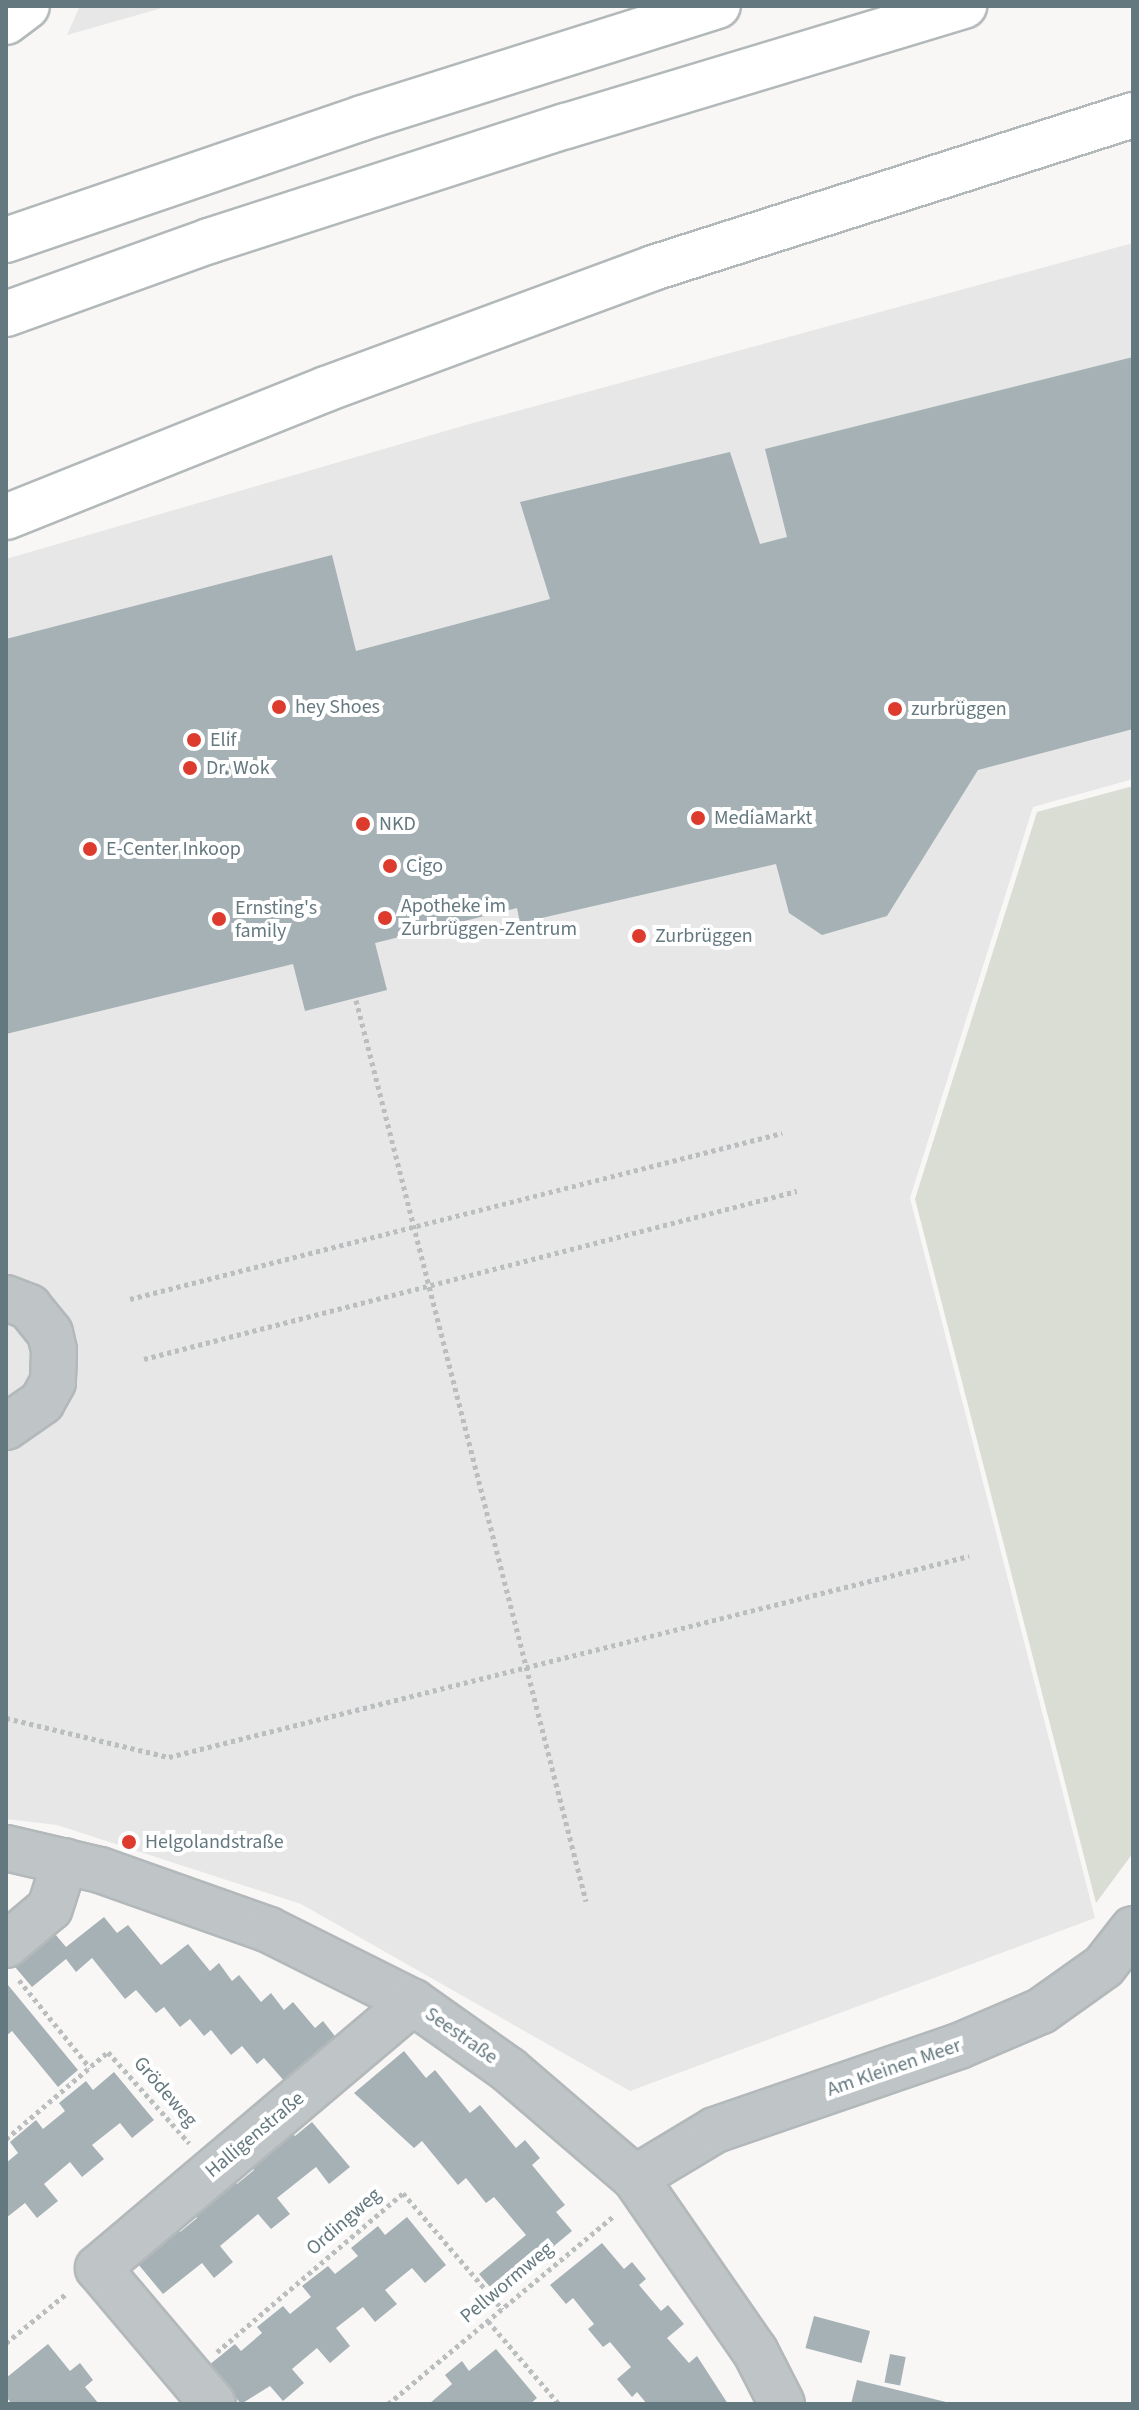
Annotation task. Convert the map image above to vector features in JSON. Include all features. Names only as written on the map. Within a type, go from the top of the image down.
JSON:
[{"type":"highway","points":[[6,22],[27,6]]},
{"type":"highway","points":[[6,240],[362,118],[718,6]]},
{"type":"highway","points":[[6,314],[209,241],[551,131],[964,6]]},
{"type":"highway","points":[[6,517],[326,389],[653,268],[1133,115]]},
{"type":"street","points":[[6,1298],[29,1307],[50,1333],[54,1351],[53,1382],[42,1402],[6,1427]]},
{"type":"street","name":"Seestraße","points":[[6,1848],[65,1861],[269,1930],[413,2002],[509,2070],[635,2178],[755,2351],[782,2404]]},
{"type":"street","points":[[11,1960],[50,1908],[65,1861]]},
{"type":"street","name":"Am Kleinen Meer","points":[[635,2178],[715,2130],[959,2046],[1041,2011],[1104,1966],[1133,1929]]},
{"type":"street","name":"Halligenstraße","points":[[98,2268],[413,2002]]},
{"type":"street","points":[[98,2268],[201,2390]]},
{"type":"path","points":[[356,1000],[586,1901]]},
{"type":"path","points":[[130,1299],[782,1133]]},
{"type":"path","points":[[144,1359],[797,1191]]},
{"type":"path","points":[[6,1718],[169,1757],[969,1556]]},
{"type":"path","points":[[6,2139],[90,2068],[11,1960]]},
{"type":"path","name":"Grödeweg","points":[[90,2068],[108,2052],[213,2171]]},
{"type":"path","name":"Pellwormweg","points":[[388,2404],[618,2211],[635,2178]]},
{"type":"path","name":"Ordingweg","points":[[201,2390],[403,2193],[502,2309]]},
{"type":"path","points":[[6,2343],[98,2268]]},
{"type":"path","points":[[488,2321],[559,2404]]},
{"type":"shaded area","points":[[80,6],[169,6],[67,35]]},
{"type":"shaded area","points":[[1133,243],[1133,779],[1033,807],[910,1198],[1095,1918],[630,2091],[301,1904],[57,1825],[6,1819],[6,559],[473,423]]},
{"type":"shaded area","points":[[1133,786],[1133,1853],[1096,1903],[915,1199],[1037,812]]},
{"type":"building","points":[[1133,357],[1133,729],[978,770],[887,916],[822,935],[789,913],[776,864],[520,923],[517,908],[375,943],[387,990],[305,1011],[293,964],[6,1034],[6,639],[332,555],[356,651],[550,599],[520,502],[730,452],[760,544],[787,537],[765,449]]},
{"type":"building","points":[[104,1917],[117,1933],[128,1925],[161,1965],[188,1944],[210,1971],[219,1963],[232,1981],[239,1975],[261,2002],[271,1993],[284,2010],[293,2002],[315,2028],[323,2021],[338,2040],[286,2083],[264,2058],[257,2064],[242,2046],[231,2055],[211,2030],[204,2036],[190,2019],[180,2027],[164,2007],[156,2013],[136,1990],[125,1999],[92,1958],[76,1972],[66,1959],[32,1987],[15,1967],[55,1934],[66,1947]]},
{"type":"building","points":[[8,1985],[78,2070],[58,2087],[12,2031],[6,2036]]},
{"type":"building","points":[[404,2051],[426,2078],[435,2070],[470,2113],[480,2105],[516,2148],[525,2140],[540,2158],[532,2165],[565,2205],[556,2212],[572,2231],[496,2294],[479,2274],[526,2235],[494,2197],[486,2203],[466,2178],[458,2185],[422,2141],[414,2148],[354,2093]]},
{"type":"building","points":[[114,2072],[154,2120],[132,2138],[120,2123],[92,2145],[104,2159],[82,2177],[70,2162],[44,2184],[58,2201],[37,2218],[25,2203],[6,2218],[6,2163],[18,2153],[10,2142],[36,2120],[43,2129],[65,2111],[59,2103],[86,2081],[93,2090]]},
{"type":"building","points":[[312,2122],[350,2167],[329,2184],[316,2167],[277,2198],[290,2214],[271,2229],[258,2214],[220,2246],[233,2262],[214,2278],[202,2263],[163,2294],[133,2258],[174,2225],[180,2232],[197,2218],[190,2210],[231,2177],[237,2184],[254,2170],[248,2161],[289,2129],[295,2136]]},
{"type":"building","points":[[407,2217],[446,2265],[425,2283],[412,2268],[385,2290],[397,2304],[375,2322],[363,2307],[336,2328],[350,2346],[330,2363],[317,2348],[292,2369],[304,2383],[283,2401],[270,2386],[241,2404],[209,2365],[235,2344],[241,2351],[262,2333],[257,2327],[283,2306],[290,2314],[311,2297],[302,2286],[328,2266],[335,2274],[358,2256],[351,2248],[378,2226],[385,2235]]},
{"type":"building","points":[[602,2243],[624,2269],[632,2262],[646,2279],[639,2285],[661,2311],[668,2305],[684,2324],[667,2338],[689,2363],[697,2356],[728,2404],[647,2404],[637,2392],[632,2397],[617,2379],[631,2367],[610,2342],[603,2347],[588,2329],[594,2324],[573,2298],[566,2304],[550,2285]]},
{"type":"building","points":[[814,2316],[870,2331],[861,2363],[805,2348]]},
{"type":"building","points":[[48,2344],[70,2371],[80,2363],[93,2380],[85,2387],[99,2404],[12,2404],[6,2397],[6,2378]]},
{"type":"building","points":[[496,2349],[537,2398],[530,2404],[429,2404],[452,2384],[445,2375],[462,2361],[469,2371]]},
{"type":"building","points":[[890,2354],[906,2357],[900,2386],[884,2382]]},
{"type":"building","points":[[857,2380],[950,2403],[851,2404]]},
{"type":"place","name":"hey Shoes","points":[[279,707]]},
{"type":"place","name":"zurbrüggen","points":[[895,709]]},
{"type":"place","name":"Elif","points":[[194,740]]},
{"type":"place","name":"Dr. Wok","points":[[190,768]]},
{"type":"place","name":"MediaMarkt","points":[[698,818]]},
{"type":"place","name":"NKD","points":[[363,824]]},
{"type":"place","name":"E-Center Inkoop","points":[[90,849]]},
{"type":"place","name":"Cigo","points":[[390,866]]},
{"type":"place","name":"Apotheke im Zurbrüggen-Zentrum","points":[[385,918]]},
{"type":"place","name":"Ernsting's family","points":[[219,919]]},
{"type":"place","name":"Zurbrüggen","points":[[639,936]]},
{"type":"place","name":"Helgolandstraße","points":[[129,1842]]}]
